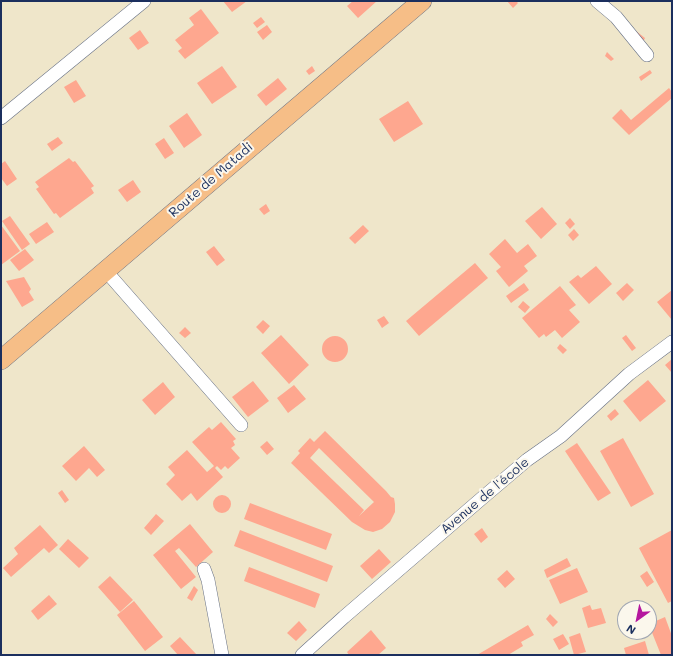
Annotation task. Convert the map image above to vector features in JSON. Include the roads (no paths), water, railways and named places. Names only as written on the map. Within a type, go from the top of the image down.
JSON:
[{"type":"highway","name":"Route de Matadi","points":[[1,360],[422,1]]},
{"type":"street","points":[[1,118],[144,1]]},
{"type":"street","points":[[597,1],[616,17],[647,55]]},
{"type":"street","points":[[106,270],[241,425]]},
{"type":"street","name":"Avenue de l'école","points":[[302,655],[344,617],[527,460],[561,436],[629,374],[672,342]]},
{"type":"street","points":[[204,569],[208,580],[222,655]]}]
